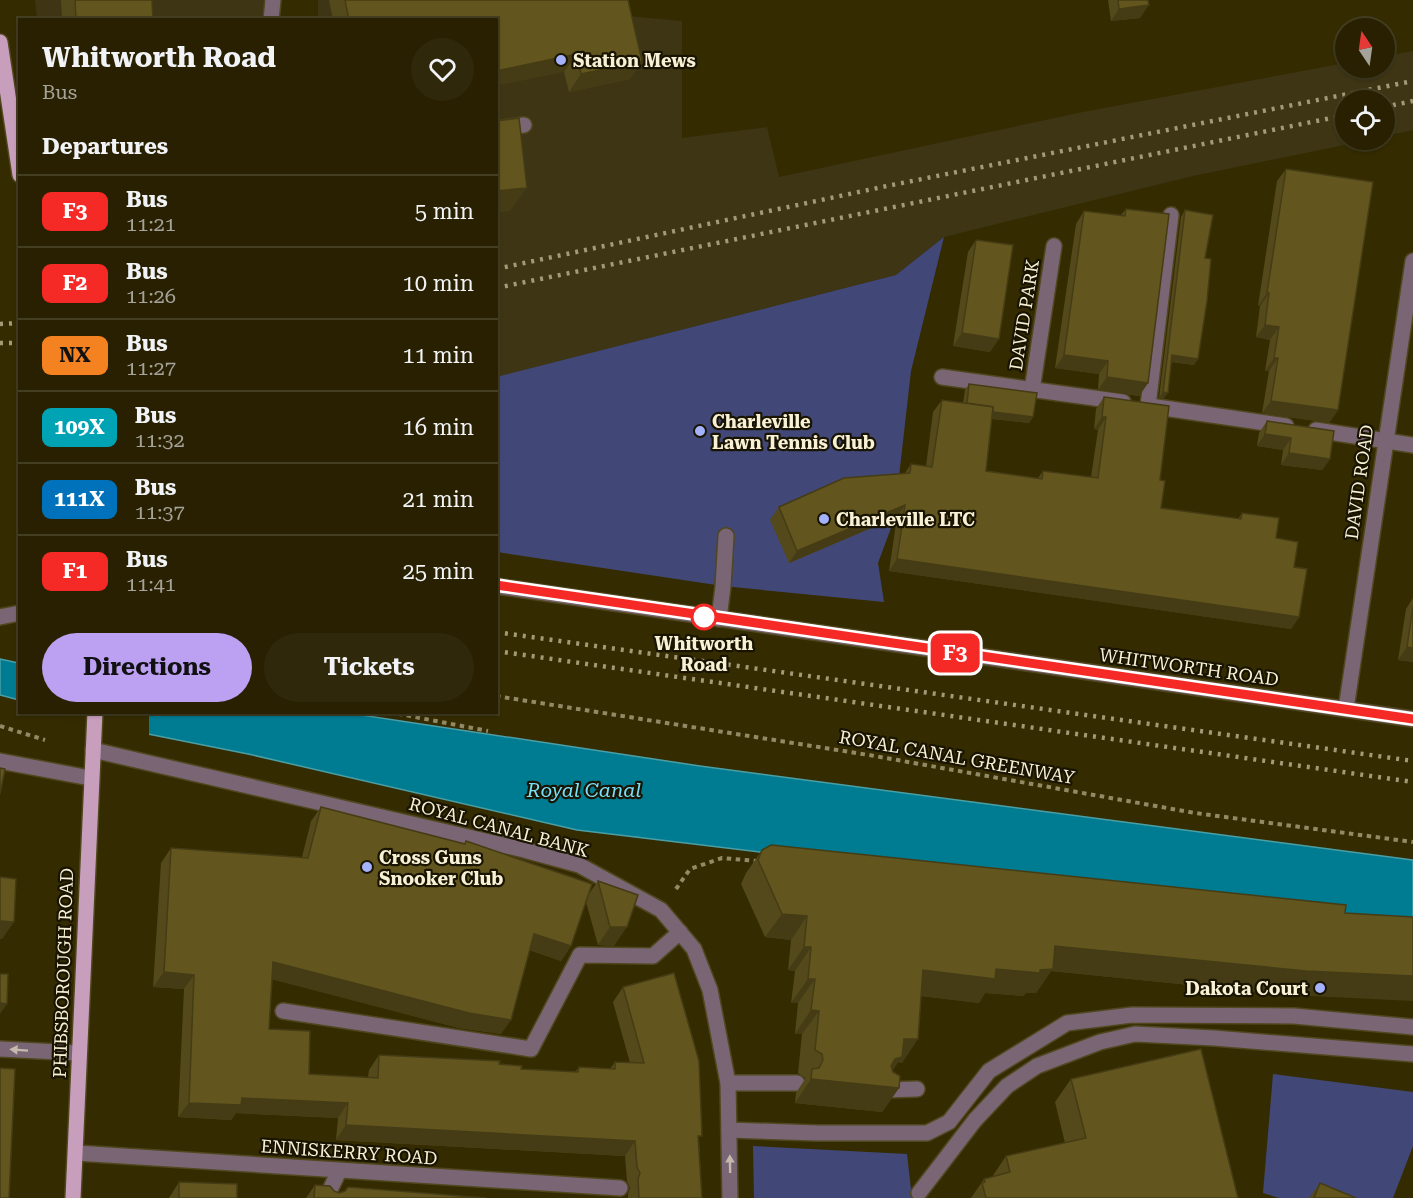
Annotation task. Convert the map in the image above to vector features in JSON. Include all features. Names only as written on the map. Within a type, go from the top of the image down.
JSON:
[{"type":"main road","points":[[0,42],[18,162]]},
{"type":"main road","name":"PHIBSBOROUGH ROAD","points":[[73,1198],[94,714]]},
{"type":"street","points":[[271,18],[273,0]]},
{"type":"street","points":[[498,129],[524,125]]},
{"type":"street","points":[[1148,406],[1171,215]]},
{"type":"street","name":"DAVID PARK","points":[[1032,390],[1054,246]]},
{"type":"street","name":"DAVID ROAD","points":[[1346,709],[1413,261]]},
{"type":"street","name":"DAVID PARK","points":[[942,377],[1413,445]]},
{"type":"street","points":[[719,619],[726,536]]},
{"type":"street","name":"WHITWORTH ROAD","points":[[498,585],[1413,719]]},
{"type":"street","name":"ROYAL CANAL BANK","points":[[93,750],[524,850],[579,865],[661,910],[694,950],[710,990],[728,1083],[730,1198]]},
{"type":"street","points":[[0,761],[90,778]]},
{"type":"street","points":[[282,1011],[531,1049],[580,955],[652,956],[680,932]]},
{"type":"street","points":[[729,1130],[927,1133],[948,1122],[989,1071],[1067,1023],[1132,1015],[1294,1016],[1413,1027]]},
{"type":"street","points":[[919,1193],[975,1120],[1007,1086],[1038,1066],[1100,1042],[1135,1034],[1413,1054]]},
{"type":"street","points":[[0,1049],[79,1053]]},
{"type":"street","points":[[728,1083],[797,1083]]},
{"type":"street","points":[[884,1090],[917,1089]]},
{"type":"street","name":"ENNISKERRY ROAD","points":[[76,1153],[620,1188]]},
{"type":"street","points":[[329,1198],[329,1192],[339,1171]]},
{"type":"path","name":"ROYAL CANAL GREENWAY","points":[[498,696],[869,755],[1195,813],[1413,842]]},
{"type":"path","points":[[399,714],[488,731]]},
{"type":"path","points":[[0,726],[54,743],[93,750]]},
{"type":"path","points":[[661,910],[690,869],[723,858],[769,862]]},
{"type":"shaded area","points":[[35,0],[267,0],[265,18],[37,18]]},
{"type":"shaded area","points":[[318,0],[474,0],[475,2],[682,21],[682,138],[767,127],[779,177],[1083,112],[1335,65],[1335,78],[1395,78],[1395,54],[1413,51],[1413,130],[1395,134],[1395,90],[1335,90],[1335,147],[1193,176],[944,237],[896,275],[498,377],[498,18],[318,18]]},
{"type":"shaded area","name":"Charleville Lawn Tennis Club","points":[[944,237],[911,371],[894,520],[878,563],[884,602],[723,586],[498,552],[498,376],[896,275]]},
{"type":"shaded area","points":[[1273,1074],[1413,1092],[1413,1146],[1393,1198],[1279,1198],[1263,1193]]},
{"type":"shaded area","points":[[753,1146],[907,1154],[912,1198],[754,1198]]},
{"type":"water","points":[[0,659],[18,663],[18,700],[0,695]]},
{"type":"water","name":"Royal Canal","points":[[48,714],[355,714],[700,766],[1413,860],[1413,925],[1068,889],[577,830],[248,754]]},
{"type":"pier","points":[[53,714],[149,714],[149,737],[52,718]]},
{"type":"building","points":[[75,0],[152,0],[153,18],[76,18]]},
{"type":"building","name":"Station Mews","points":[[345,0],[628,0],[642,61],[581,74],[577,54],[498,71],[498,18],[349,18]]},
{"type":"building","points":[[1118,0],[1148,0],[1149,5],[1119,9]]},
{"type":"building","points":[[519,118],[527,188],[498,191],[498,121]]},
{"type":"building","points":[[1286,169],[1373,182],[1338,410],[1271,401],[1278,358],[1274,358],[1279,327],[1265,325],[1269,293],[1267,293]]},
{"type":"building","points":[[1126,209],[1169,214],[1148,383],[1107,377],[1108,361],[1064,355],[1084,211],[1125,216]]},
{"type":"building","points":[[1185,210],[1213,215],[1205,258],[1211,259],[1198,359],[1172,355],[1168,393],[1163,392]]},
{"type":"building","points":[[976,240],[1013,245],[999,339],[962,333]]},
{"type":"building","points":[[969,384],[1037,393],[1033,417],[993,412],[993,407],[967,403]]},
{"type":"building","points":[[1104,397],[1169,406],[1160,480],[1165,481],[1161,508],[1241,519],[1242,513],[1279,518],[1276,538],[1298,542],[1294,567],[1307,569],[1299,617],[897,559],[905,505],[797,551],[779,507],[844,478],[910,473],[911,464],[932,467],[942,400],[993,407],[986,471],[1042,479],[1043,471],[1098,478],[1106,417],[1102,417]]},
{"type":"building","points":[[1267,421],[1334,431],[1330,459],[1289,453],[1291,438],[1265,434]]},
{"type":"building","points":[[1413,606],[1413,648],[1407,647]]},
{"type":"building","points":[[0,768],[5,769],[0,794]]},
{"type":"building","points":[[321,807],[465,844],[466,841],[592,884],[571,946],[534,934],[511,1020],[469,1013],[273,962],[269,1029],[310,1031],[309,1074],[378,1078],[379,1055],[500,1061],[499,1064],[522,1066],[521,1069],[578,1072],[579,1067],[615,1069],[615,1062],[644,1063],[623,987],[674,973],[699,1061],[702,1136],[698,1136],[702,1198],[639,1198],[640,1173],[637,1167],[635,1141],[346,1125],[348,1103],[242,1098],[241,1105],[189,1103],[194,975],[164,972],[171,848],[308,858]]},
{"type":"building","name":"Dakota Court","points":[[771,845],[1346,905],[1345,913],[1413,917],[1413,976],[1306,971],[1055,946],[1053,969],[1040,970],[1040,973],[996,969],[995,979],[923,970],[918,1039],[904,1039],[902,1057],[895,1059],[891,1066],[893,1072],[900,1076],[899,1088],[811,1079],[812,1069],[819,1068],[823,1060],[822,1054],[815,1050],[819,1011],[811,1010],[815,979],[808,979],[811,947],[804,947],[807,916],[782,914],[758,860],[762,850]]},
{"type":"building","points":[[0,877],[16,879],[14,922],[0,921]]},
{"type":"building","points":[[598,881],[638,895],[627,927],[610,927]]},
{"type":"building","points":[[0,974],[8,974],[7,1004],[0,1003]]},
{"type":"building","points":[[1201,1049],[1238,1198],[986,1198],[982,1183],[985,1182],[984,1179],[1010,1172],[1006,1156],[1086,1138],[1071,1079]]},
{"type":"building","points":[[0,1068],[15,1069],[9,1198],[0,1198]]},
{"type":"building","points":[[179,1182],[237,1184],[237,1198],[179,1198]]},
{"type":"building","points":[[1320,1183],[1356,1198],[1314,1198]]},
{"type":"building","points":[[315,1185],[330,1186],[339,1193],[348,1187],[486,1198],[314,1198]]},
{"type":"railway","points":[[498,269],[887,186],[1413,81]]},
{"type":"railway","points":[[1395,105],[1413,101]]},
{"type":"railway","points":[[498,288],[1335,117]]},
{"type":"railway","points":[[0,324],[18,323]]},
{"type":"railway","points":[[0,343],[18,343]]},
{"type":"railway","points":[[498,632],[1413,761]]},
{"type":"railway","points":[[498,651],[1413,782]]},
{"type":"bus line","name":"F3","points":[[498,585],[1413,719]]},
{"type":"place","name":"Station Mews","points":[[561,60]]},
{"type":"place","name":"Charleville Lawn Tennis Club","points":[[700,431]]},
{"type":"place","name":"Charleville LTC","points":[[824,519]]},
{"type":"place","name":"Whitworth Road","points":[[704,617]]},
{"type":"place","name":"Cross Guns Snooker Club","points":[[367,867]]},
{"type":"place","name":"Dakota Court","points":[[1320,988]]}]
